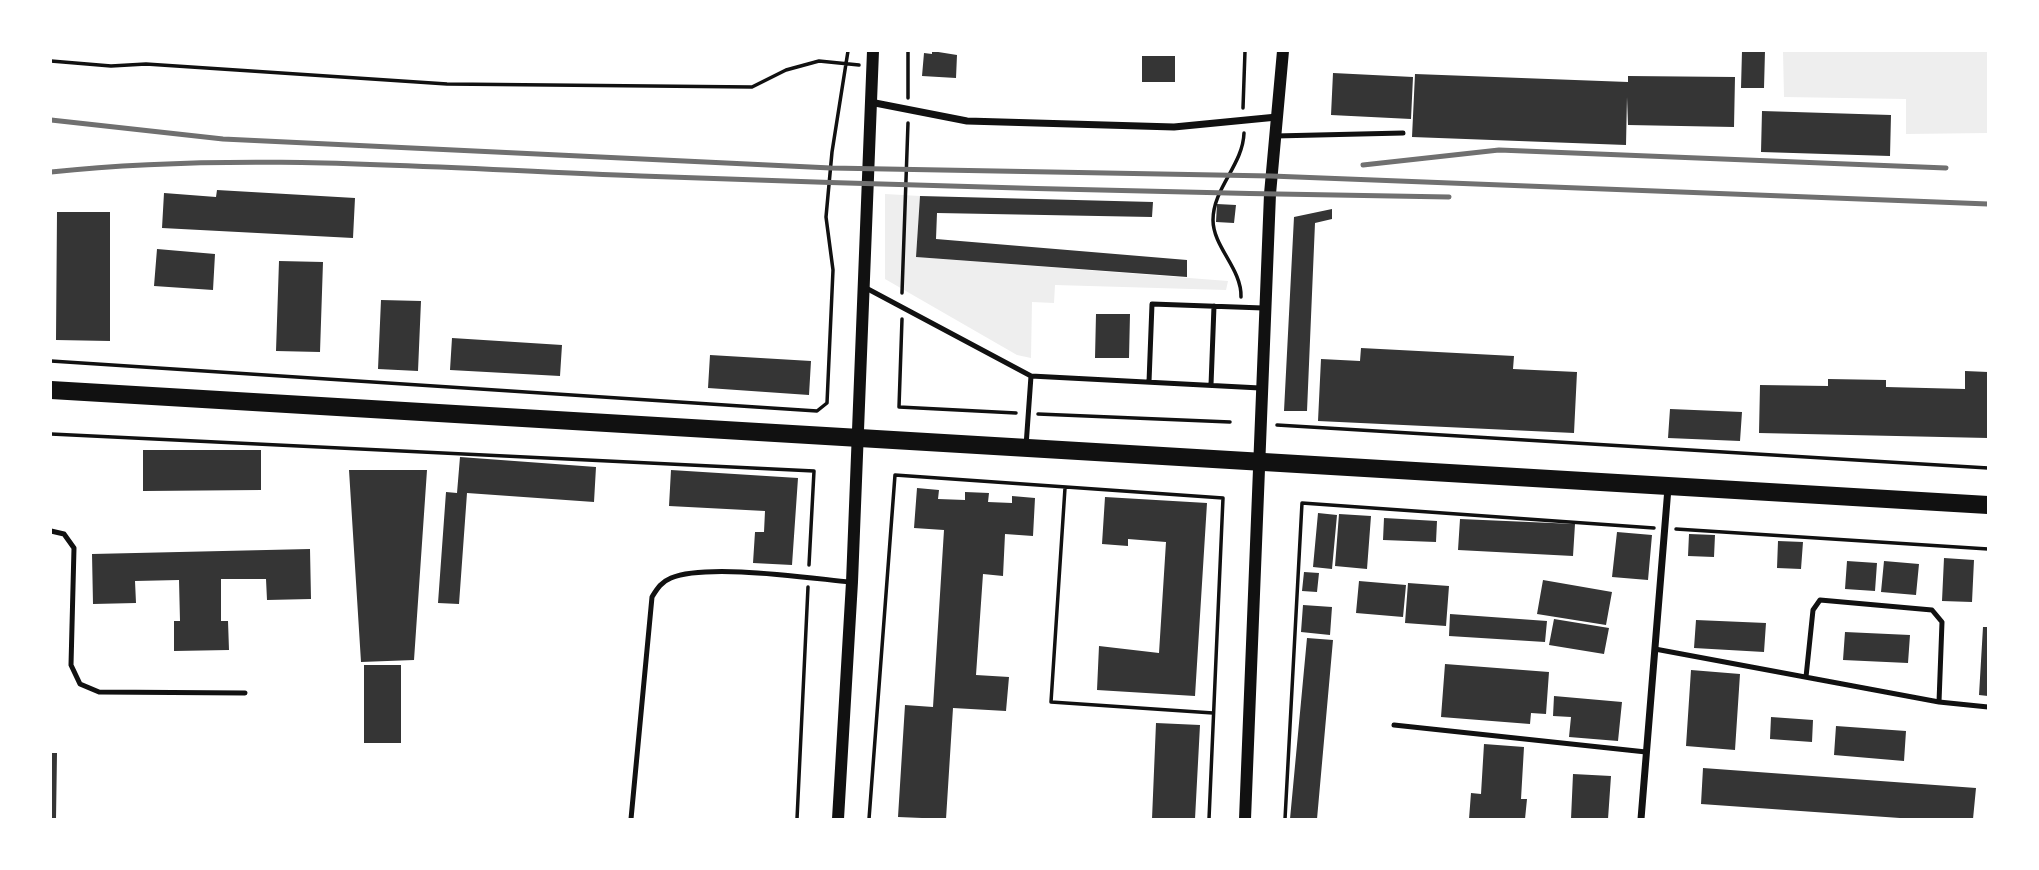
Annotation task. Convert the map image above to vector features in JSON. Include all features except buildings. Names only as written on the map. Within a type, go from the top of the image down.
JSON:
[{"type":"main road","points":[[51,390],[1988,505]]},
{"type":"street","points":[[838,819],[852,582],[873,51]]},
{"type":"street","points":[[1245,819],[1261,462],[1260,388],[1275,136],[1283,51]]},
{"type":"street","points":[[870,102],[967,121],[1174,127],[1277,117]]},
{"type":"street","points":[[1641,819],[1668,487]]},
{"type":"lane","points":[[1275,136],[1403,133]]},
{"type":"lane","points":[[863,286],[1031,376],[1260,388]]},
{"type":"lane","points":[[1149,382],[1152,304],[1265,308]]},
{"type":"lane","points":[[1211,385],[1214,306]]},
{"type":"lane","points":[[1026,449],[1031,376]]},
{"type":"lane","points":[[51,531],[64,534],[74,548],[71,665],[80,684],[99,692],[245,693]]},
{"type":"lane","points":[[631,819],[652,597],[661,584],[673,577],[708,573],[852,582]]},
{"type":"lane","points":[[1806,677],[1813,610],[1820,600],[1933,610],[1942,622],[1939,702]]},
{"type":"lane","points":[[1655,649],[1939,702],[1988,707]]},
{"type":"lane","points":[[1394,725],[1646,752]]},
{"type":"path","points":[[51,361],[817,411],[827,403],[833,270],[826,217],[832,152],[848,51]]},
{"type":"path","points":[[908,51],[899,407],[1230,422]]},
{"type":"path","points":[[1240,307],[1241,285],[1213,225],[1214,202],[1244,145],[1242,97],[1245,51]]},
{"type":"path","points":[[51,61],[111,66],[146,64],[447,84],[738,87],[762,84],[786,70],[819,61],[872,66]]},
{"type":"path","points":[[1277,425],[1988,468]]},
{"type":"path","points":[[51,434],[814,471],[797,819]]},
{"type":"path","points":[[869,819],[895,475],[1223,498],[1209,819]]},
{"type":"path","points":[[1065,488],[1051,702],[1213,713]]},
{"type":"path","points":[[1285,819],[1302,503],[1988,549]]},
{"type":"shaded area","points":[[1783,51],[1988,51],[1988,133],[1906,134],[1906,99],[1784,97]]},
{"type":"shaded area","points":[[885,194],[920,196],[916,257],[1228,281],[1226,290],[1055,285],[1054,303],[1032,302],[1031,358],[1017,355],[885,279]]},
{"type":"railway","points":[[51,120],[223,139],[831,168],[1271,176],[1988,204]]},
{"type":"railway","points":[[1363,165],[1499,150],[1946,168]]},
{"type":"railway","points":[[51,172],[124,166],[272,162],[843,183],[1449,197]]}]
